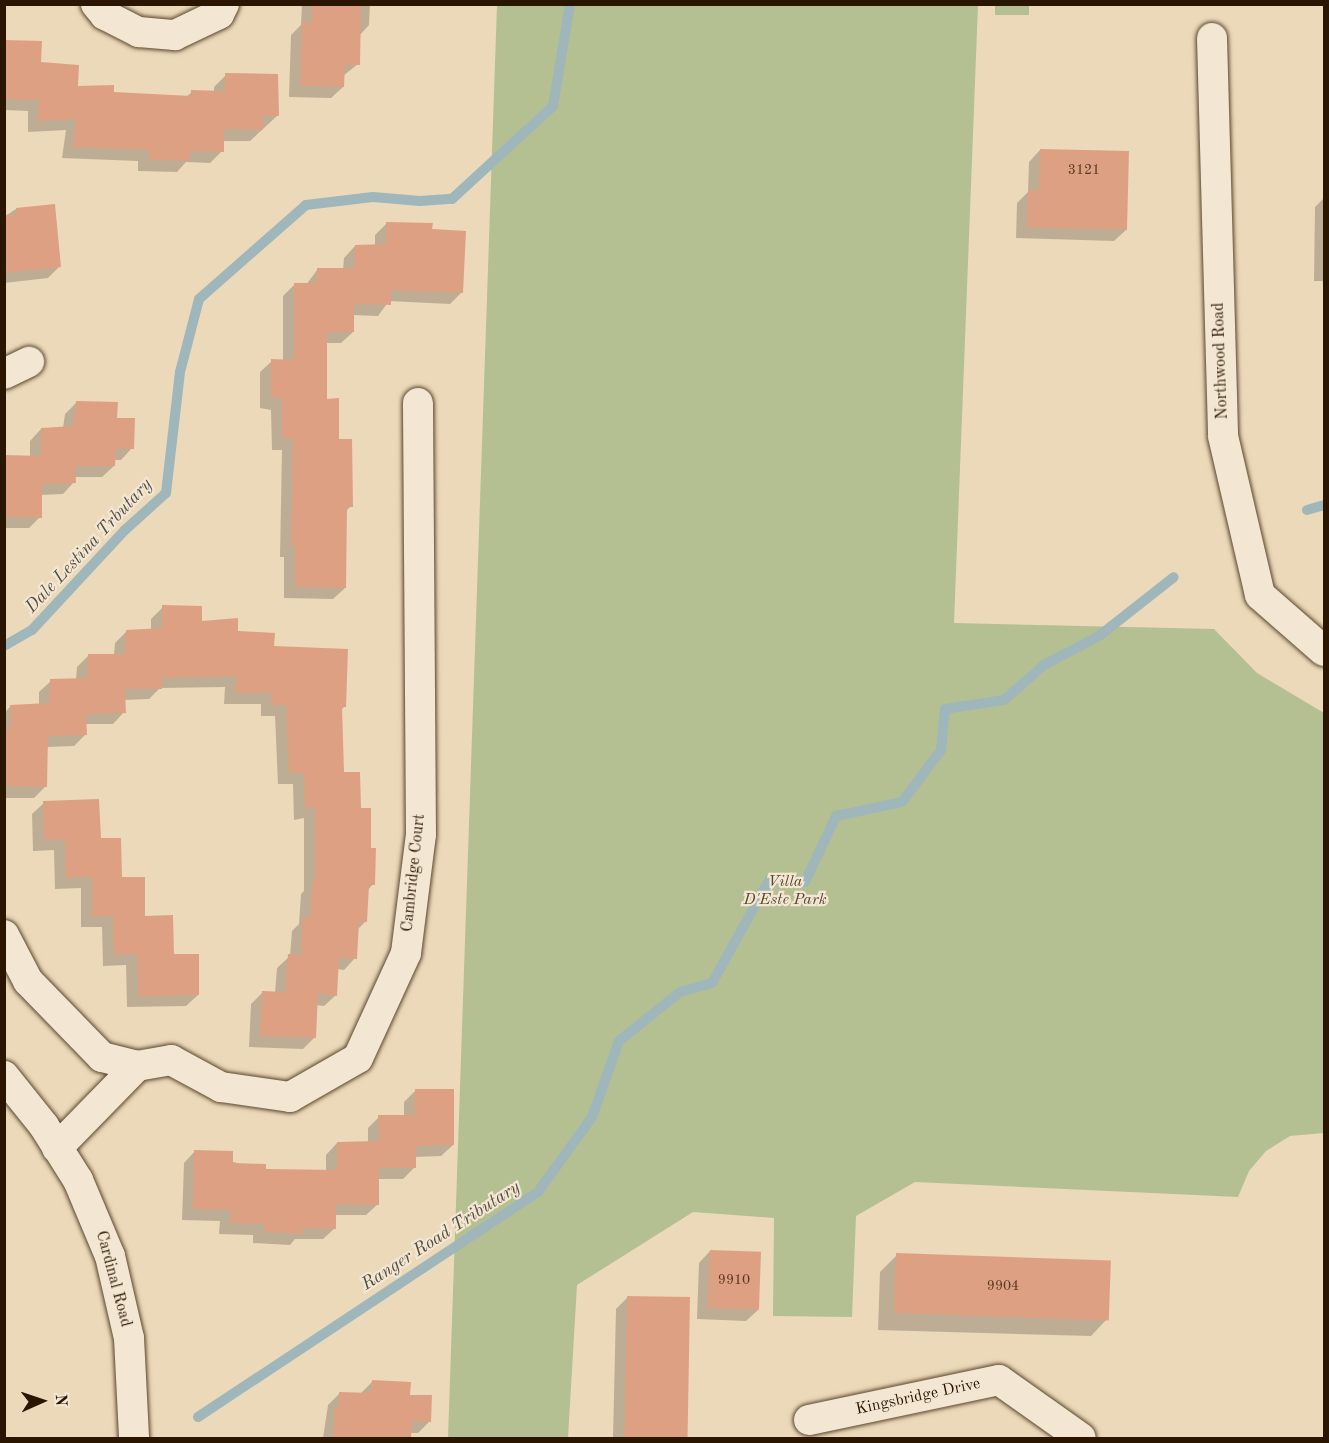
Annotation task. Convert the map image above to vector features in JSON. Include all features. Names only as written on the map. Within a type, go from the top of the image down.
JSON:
[{"type":"street","points":[[96,4],[105,15],[140,32],[175,35],[219,14],[224,4]]},
{"type":"street","name":"Northwood Road","points":[[1212,38],[1223,436],[1260,595],[1324,651]]},
{"type":"street","name":"Cambridge Court","points":[[4,935],[28,981],[102,1057],[137,1066],[171,1060],[221,1086],[290,1097],[358,1059],[405,956],[421,835],[418,403]]},
{"type":"street","points":[[57,1148],[137,1066]]},
{"type":"street","name":"Cardinal Road","points":[[4,1076],[78,1180],[110,1256],[129,1338],[134,1438]]},
{"type":"street","name":"Kingsbridge Drive","points":[[810,1420],[999,1380],[1080,1438]]},
{"type":"green space","name":"Villa D'Este Park","points":[[497,5],[978,5],[954,623],[1214,629],[1257,673],[1324,713],[1324,1133],[1290,1136],[1266,1151],[1249,1171],[1238,1197],[915,1182],[856,1216],[852,1317],[773,1316],[774,1218],[693,1212],[577,1285],[568,1438],[448,1438]]},
{"type":"green space","points":[[995,5],[1029,5],[1029,15],[995,15]]},
{"type":"building","points":[[312,4],[361,4],[360,65],[345,65],[344,87],[300,86],[302,22],[311,23]]},
{"type":"building","points":[[4,40],[42,41],[41,62],[79,65],[78,86],[114,85],[114,92],[191,96],[191,90],[225,91],[225,73],[278,74],[279,116],[263,116],[263,130],[224,129],[224,152],[190,151],[190,161],[149,160],[149,150],[73,147],[76,119],[38,121],[39,100],[4,99]]},
{"type":"building","points":[[1040,149],[1129,151],[1127,230],[1027,227],[1028,190],[1039,190]]},
{"type":"building","points":[[55,204],[61,267],[4,273],[4,215],[16,214],[16,208]]},
{"type":"building","points":[[386,222],[433,223],[432,229],[466,231],[463,293],[391,290],[391,305],[354,304],[354,332],[327,332],[327,399],[339,398],[339,439],[352,439],[353,507],[347,507],[346,588],[295,587],[295,546],[291,547],[293,439],[282,439],[282,399],[271,397],[271,359],[294,360],[294,283],[317,283],[317,268],[354,268],[355,245],[386,244]]},
{"type":"building","points":[[76,401],[118,402],[117,418],[135,418],[134,449],[116,449],[115,466],[75,466],[76,483],[42,484],[42,518],[6,517],[4,455],[41,456],[41,428],[73,426]]},
{"type":"building","points":[[162,605],[202,606],[202,621],[238,618],[238,631],[275,633],[274,646],[348,649],[346,707],[342,707],[344,772],[360,772],[361,808],[371,808],[371,848],[376,848],[375,885],[369,885],[367,922],[359,921],[357,959],[339,958],[337,996],[318,993],[316,1038],[260,1036],[262,991],[285,992],[288,954],[301,955],[303,918],[310,918],[312,881],[315,882],[315,807],[305,809],[304,773],[289,773],[286,705],[271,705],[272,693],[235,693],[236,676],[162,678],[162,689],[125,689],[126,713],[86,714],[87,735],[48,736],[47,787],[4,786],[4,727],[11,727],[10,705],[49,703],[50,679],[87,678],[88,654],[125,654],[126,630],[162,628]]},
{"type":"building","points":[[99,799],[101,838],[121,838],[122,877],[145,877],[145,916],[173,915],[174,954],[199,954],[199,995],[138,996],[137,954],[114,955],[113,916],[92,916],[92,877],[66,878],[65,839],[44,840],[43,801]]},
{"type":"building","points":[[415,1089],[454,1089],[454,1145],[416,1146],[416,1168],[379,1168],[379,1205],[336,1204],[336,1229],[303,1228],[303,1234],[264,1232],[264,1224],[230,1223],[231,1210],[193,1209],[194,1150],[233,1151],[233,1163],[266,1164],[266,1169],[337,1170],[337,1142],[379,1141],[378,1115],[415,1115]]},
{"type":"building","points":[[710,1250],[761,1252],[759,1310],[708,1308]]},
{"type":"building","points":[[896,1253],[1111,1261],[1109,1320],[894,1313]]},
{"type":"building","points":[[627,1296],[690,1297],[688,1438],[625,1438]]},
{"type":"building","points":[[372,1380],[411,1382],[410,1395],[432,1395],[431,1422],[412,1421],[411,1438],[334,1438],[334,1409],[338,1409],[339,1392],[371,1393]]},
{"type":"waterway","name":"Dale Lestina Trbutary","points":[[4,646],[32,630],[125,530],[166,493],[180,372],[199,299],[306,205],[373,197],[420,201],[452,199],[553,106],[570,4]]},
{"type":"waterway","name":"Ranger Road Tributary","points":[[1307,510],[1324,505]]},
{"type":"waterway","name":"Ranger Road Tributary","points":[[198,1417],[538,1192],[592,1117],[619,1041],[680,992],[712,983],[770,879],[805,882],[836,816],[902,802],[941,750],[945,709],[1004,700],[1044,665],[1099,636],[1174,577]]}]
